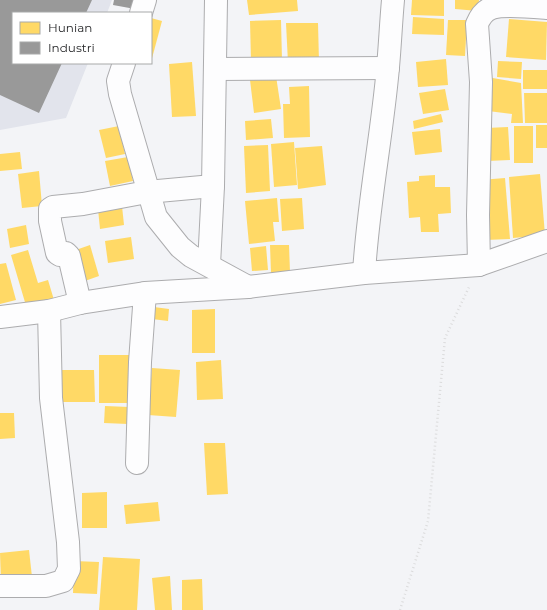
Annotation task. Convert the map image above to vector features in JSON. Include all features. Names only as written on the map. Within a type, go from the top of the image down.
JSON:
[{"type":"street","points":[[141,12],[145,0]]},
{"type":"street","points":[[209,265],[213,186],[216,0]]},
{"type":"street","points":[[364,273],[368,208],[375,173],[388,68],[393,0]]},
{"type":"street","points":[[479,265],[478,215],[481,82],[477,24],[479,18],[497,3],[547,8]]},
{"type":"street","points":[[124,64],[118,81],[120,94],[147,192],[156,217],[180,247],[248,287]]},
{"type":"street","points":[[216,69],[388,68]]},
{"type":"street","points":[[80,303],[69,256],[66,253],[60,255],[57,253],[50,221],[50,209],[54,207],[82,204],[147,192],[213,186]]},
{"type":"street","points":[[0,317],[49,311],[80,303],[145,292],[248,287],[364,273],[479,265],[547,241]]},
{"type":"street","points":[[137,463],[140,362],[145,292]]},
{"type":"street","points":[[0,586],[46,586],[63,581],[69,569],[66,519],[50,398],[49,311]]},
{"type":"path","points":[[400,610],[428,521],[445,338],[479,265]]},
{"type":"shaded area","points":[[0,0],[112,0],[107,12],[12,12],[12,64],[88,64],[66,118],[0,130]]},
{"type":"building: Hunian","points":[[247,0],[297,0],[298,11],[249,15]]},
{"type":"building: Hunian","points":[[412,0],[444,0],[444,16],[411,15]]},
{"type":"building: Hunian","points":[[455,0],[479,0],[478,11],[455,9]]},
{"type":"building: Hunian","points":[[413,17],[444,19],[444,35],[412,34]]},
{"type":"building: Hunian","points":[[152,18],[162,21],[152,58]]},
{"type":"building: Hunian","points":[[509,19],[547,22],[546,60],[506,57]]},
{"type":"building: Hunian","points":[[281,20],[282,60],[251,61],[250,21]]},
{"type":"building: Hunian","points":[[448,20],[467,20],[465,56],[446,55]]},
{"type":"building: Hunian","points":[[286,23],[318,23],[319,62],[288,63]]},
{"type":"building: Hunian","points":[[446,59],[448,85],[418,87],[416,62]]},
{"type":"building: Hunian","points":[[498,61],[522,62],[521,79],[497,77]]},
{"type":"building: Hunian","points":[[192,62],[196,116],[172,117],[169,64]]},
{"type":"building: Hunian","points":[[523,70],[547,70],[547,89],[523,89]]},
{"type":"building: Hunian","points":[[276,76],[281,109],[254,113],[250,80]]},
{"type":"building: Hunian","points":[[487,77],[521,83],[523,123],[511,123],[512,114],[488,111]]},
{"type":"building: Hunian","points":[[309,86],[310,137],[284,138],[283,104],[290,104],[289,87]]},
{"type":"building: Hunian","points":[[445,89],[449,110],[423,114],[419,93]]},
{"type":"building: Hunian","points":[[524,93],[547,93],[547,123],[525,123]]},
{"type":"building: Hunian","points":[[441,114],[443,122],[414,129],[413,121]]},
{"type":"building: Hunian","points":[[271,119],[273,138],[246,140],[245,121]]},
{"type":"building: Hunian","points":[[536,125],[547,125],[547,148],[536,148]]},
{"type":"building: Hunian","points":[[119,126],[125,154],[106,158],[99,130]]},
{"type":"building: Hunian","points":[[514,126],[533,126],[533,163],[514,163]]},
{"type":"building: Hunian","points":[[508,127],[510,160],[487,161],[486,128]]},
{"type":"building: Hunian","points":[[440,129],[442,152],[415,155],[412,132]]},
{"type":"building: Hunian","points":[[294,142],[297,185],[274,187],[271,144]]},
{"type":"building: Hunian","points":[[268,145],[270,191],[246,193],[244,146]]},
{"type":"building: Hunian","points":[[322,146],[326,185],[298,189],[295,148]]},
{"type":"building: Hunian","points":[[20,152],[22,169],[0,171],[0,154]]},
{"type":"building: Hunian","points":[[128,157],[133,181],[110,186],[105,161]]},
{"type":"building: Hunian","points":[[39,171],[42,206],[22,208],[18,174]]},
{"type":"building: Hunian","points":[[540,174],[545,235],[513,238],[509,177]]},
{"type":"building: Hunian","points":[[435,175],[435,187],[450,187],[451,213],[438,214],[439,232],[421,232],[420,217],[409,218],[407,182],[419,181],[419,176]]},
{"type":"building: Hunian","points":[[505,178],[510,239],[485,240],[480,180]]},
{"type":"building: Hunian","points":[[277,198],[279,222],[273,222],[275,241],[249,244],[245,201]]},
{"type":"building: Hunian","points":[[302,198],[304,229],[282,231],[280,199]]},
{"type":"building: Hunian","points":[[122,206],[124,225],[100,229],[98,209]]},
{"type":"building: Hunian","points":[[26,225],[29,244],[10,248],[7,229]]},
{"type":"building: Hunian","points":[[131,237],[134,259],[108,263],[105,241]]},
{"type":"building: Hunian","points":[[90,245],[99,276],[82,282],[73,251]]},
{"type":"building: Hunian","points":[[270,245],[289,245],[290,272],[271,273]]},
{"type":"building: Hunian","points":[[266,246],[268,270],[252,271],[250,248]]},
{"type":"building: Hunian","points":[[28,250],[38,283],[48,280],[54,300],[27,309],[11,255]]},
{"type":"building: Hunian","points":[[6,263],[16,300],[0,304],[0,264]]},
{"type":"building: Hunian","points":[[154,307],[169,309],[168,321],[152,319]]},
{"type":"building: Hunian","points":[[215,309],[215,353],[192,353],[192,310]]},
{"type":"building: Hunian","points":[[99,355],[129,355],[129,403],[99,403]]},
{"type":"building: Hunian","points":[[221,360],[223,399],[197,400],[196,362]]},
{"type":"building: Hunian","points":[[152,368],[180,370],[176,417],[148,415]]},
{"type":"building: Hunian","points":[[61,370],[94,370],[95,402],[61,402]]},
{"type":"building: Hunian","points":[[105,406],[129,407],[128,424],[104,423]]},
{"type":"building: Hunian","points":[[0,413],[14,413],[15,438],[0,439]]},
{"type":"building: Hunian","points":[[204,443],[225,443],[228,494],[207,495]]},
{"type":"building: Hunian","points":[[107,492],[107,528],[82,528],[82,493]]},
{"type":"building: Hunian","points":[[158,502],[160,521],[126,524],[124,505]]},
{"type":"building: Hunian","points":[[29,550],[32,577],[1,581],[0,553]]},
{"type":"building: Hunian","points":[[103,557],[140,559],[137,610],[99,610]]},
{"type":"building: Hunian","points":[[74,561],[99,562],[97,594],[73,593]]},
{"type":"building: Hunian","points":[[170,576],[172,610],[155,610],[152,578]]},
{"type":"building: Hunian","points":[[202,579],[203,610],[182,610],[182,580]]},
{"type":"building: Industri","points":[[0,0],[92,0],[86,12],[12,12],[12,64],[62,64],[39,113],[0,95]]},
{"type":"building: Industri","points":[[114,0],[137,0],[135,9],[113,5]]}]
